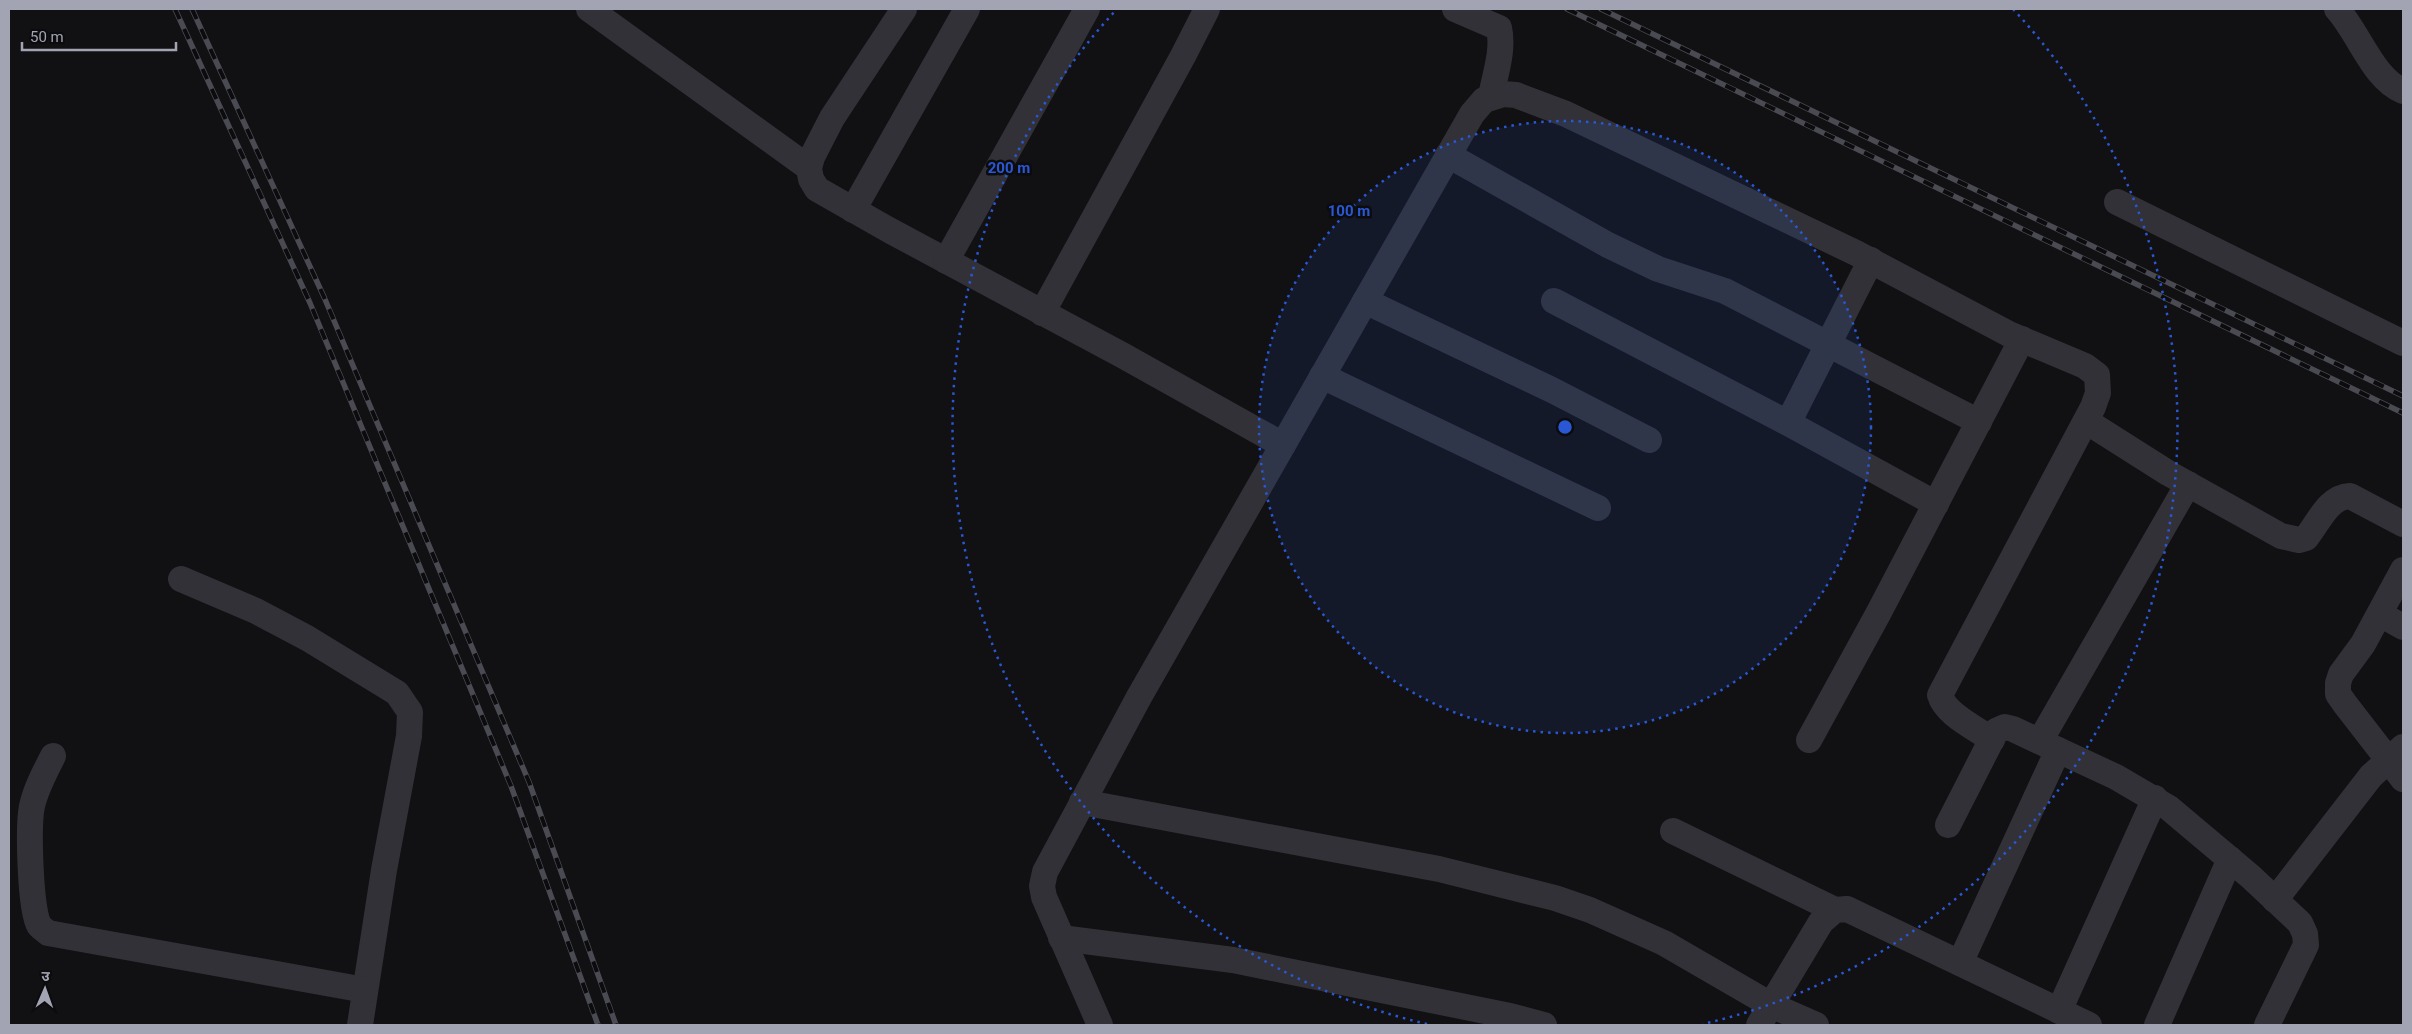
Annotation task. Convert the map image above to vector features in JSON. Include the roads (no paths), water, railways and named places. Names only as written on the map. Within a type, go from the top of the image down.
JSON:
[{"type":"street","points":[[589,9],[808,168]]},
{"type":"street","points":[[904,9],[832,118],[808,168],[810,180],[817,189],[1283,445]]},
{"type":"street","points":[[853,210],[967,9]]},
{"type":"street","points":[[946,261],[1086,9]]},
{"type":"street","points":[[1042,312],[1179,65],[1207,9]]},
{"type":"street","points":[[1455,9],[1499,28],[1501,36],[1491,96]]},
{"type":"street","points":[[2343,11],[2386,80],[2403,91]]},
{"type":"street","points":[[1100,1025],[1044,897],[1042,886],[1049,864],[1082,802],[1448,155],[1472,114],[1484,100],[1491,96],[1516,95],[1566,114],[1871,260],[2022,339],[2085,366],[2097,374],[2098,392],[2086,421],[1940,695],[1942,703],[1950,711],[1992,740]]},
{"type":"street","points":[[1448,155],[1632,257],[1658,269],[1725,290],[1979,422]]},
{"type":"street","points":[[2117,202],[2403,343]]},
{"type":"street","points":[[1788,423],[1871,260]]},
{"type":"street","points":[[1365,301],[1552,390],[1649,440]]},
{"type":"street","points":[[1554,301],[1788,423],[1936,504]]},
{"type":"street","points":[[1809,740],[2022,339]]},
{"type":"street","points":[[1322,376],[1598,508]]},
{"type":"street","points":[[2086,421],[2188,484],[2281,536],[2299,540],[2306,538],[2334,501],[2341,496],[2350,496],[2403,524]]},
{"type":"street","points":[[1960,963],[2049,746],[2188,484]]},
{"type":"street","points":[[2275,900],[2371,776],[2398,761],[2338,694],[2338,683],[2341,674],[2364,644],[2403,570]]},
{"type":"street","points":[[181,579],[256,612],[307,638],[397,693],[410,712],[409,736],[384,870],[360,1025]]},
{"type":"street","points":[[2380,614],[2403,627]]},
{"type":"street","points":[[1948,825],[1996,731],[2005,727],[2049,746],[2155,798],[2230,859],[2300,923],[2305,934],[2306,945],[2267,1025]]},
{"type":"street","points":[[53,756],[39,785],[32,806],[30,826],[30,872],[36,914],[39,926],[48,933],[366,990]]},
{"type":"street","points":[[2059,1011],[2155,798]]},
{"type":"street","points":[[1082,802],[1439,869],[1555,898],[1590,910],[1664,943],[1765,1015],[1816,1025]]},
{"type":"street","points":[[1673,831],[1835,910],[1847,910],[1871,920],[2089,1025]]},
{"type":"street","points":[[2157,1025],[2230,859]]},
{"type":"street","points":[[1765,1015],[1821,922],[1835,910]]},
{"type":"street","points":[[1062,938],[1233,960],[1458,1016],[1510,1016],[1544,1025]]},
{"type":"railway","points":[[175,9],[310,303],[511,786],[598,1025]]},
{"type":"railway","points":[[192,9],[324,297],[529,782],[616,1025]]},
{"type":"railway","points":[[1567,9],[2403,413]]},
{"type":"railway","points":[[1601,9],[2403,396]]}]
